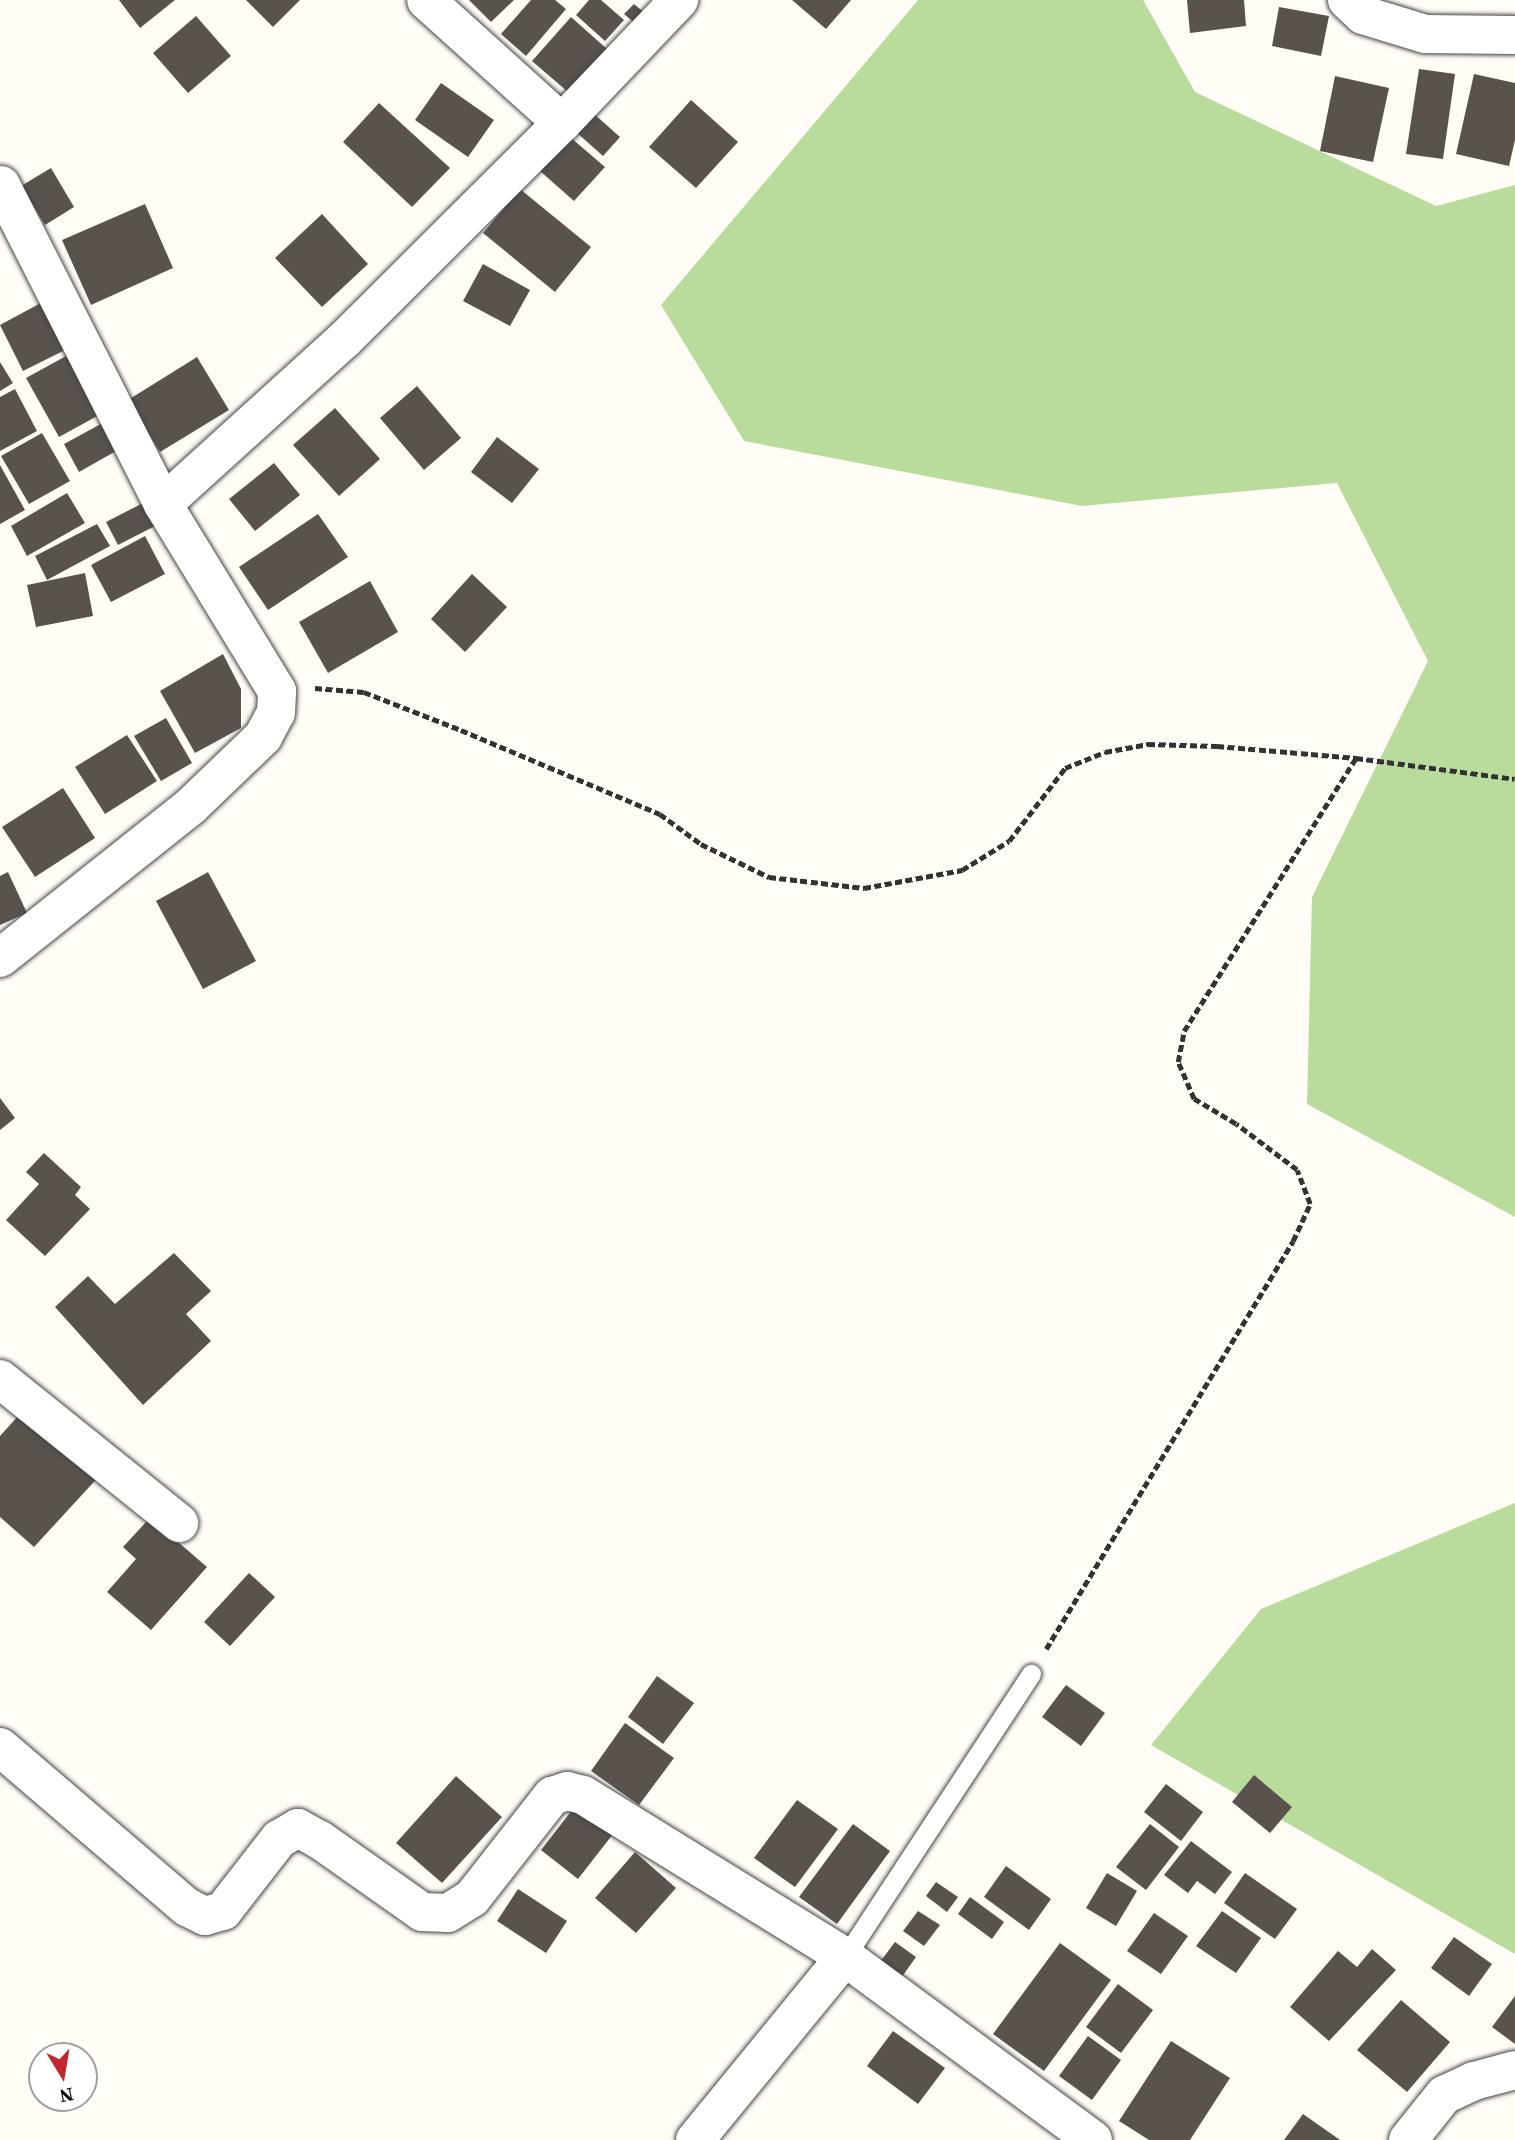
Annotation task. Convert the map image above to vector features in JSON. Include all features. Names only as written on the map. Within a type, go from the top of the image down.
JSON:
[{"type":"street","points":[[426,0],[562,123]]},
{"type":"street","points":[[163,504],[343,341],[562,123],[679,0]]},
{"type":"street","points":[[1347,0],[1363,15],[1425,34],[1515,36]]},
{"type":"street","points":[[1,185],[163,504],[276,691],[276,713],[263,737],[191,806],[1,955]]},
{"type":"street","points":[[0,1379],[179,1523]]},
{"type":"street","points":[[0,1747],[187,1907],[205,1916],[223,1911],[279,1839],[298,1828],[320,1840],[422,1912],[448,1913],[472,1898],[552,1796],[567,1791],[583,1795],[845,1957],[1094,2140]]},
{"type":"street","points":[[695,2140],[845,1957]]},
{"type":"street","points":[[1408,2140],[1444,2095],[1474,2081],[1515,2070]]},
{"type":"lane","points":[[845,1957],[1031,1674]]},
{"type":"path","points":[[276,691],[332,687],[364,692],[660,814],[701,844],[769,877],[864,888],[962,870],[1009,841],[1065,768],[1105,752],[1149,744],[1217,746],[1356,758],[1515,779]]},
{"type":"path","points":[[1031,1674],[1293,1241],[1310,1204],[1297,1170],[1236,1124],[1194,1099],[1178,1062],[1185,1031],[1356,758]]},
{"type":"green space","points":[[918,0],[1143,0],[1195,92],[1436,206],[1515,185],[1515,1217],[1307,1104],[1312,897],[1428,661],[1337,483],[1082,506],[744,441],[661,305]]},
{"type":"green space","points":[[1515,1503],[1515,1954],[1151,1745],[1261,1609]]},
{"type":"building","points":[[119,0],[175,0],[140,28]]},
{"type":"building","points":[[246,0],[300,0],[273,27]]},
{"type":"building","points":[[469,0],[514,0],[491,22]]},
{"type":"building","points":[[531,0],[555,0],[566,9],[526,56],[501,34]]},
{"type":"building","points":[[589,0],[601,0],[624,20],[605,41],[576,15]]},
{"type":"building","points":[[792,0],[851,0],[826,29]]},
{"type":"building","points":[[1187,0],[1244,0],[1246,26],[1190,33]]},
{"type":"building","points":[[634,4],[647,15],[637,25],[624,14]]},
{"type":"building","points":[[1279,7],[1329,16],[1321,56],[1272,46]]},
{"type":"building","points":[[196,16],[231,56],[188,93],[153,53]]},
{"type":"building","points":[[571,17],[607,49],[568,92],[532,61]]},
{"type":"building","points":[[1419,69],[1455,74],[1443,159],[1406,154]]},
{"type":"building","points":[[1474,74],[1515,83],[1515,140],[1509,166],[1456,154]]},
{"type":"building","points":[[1335,76],[1389,88],[1373,162],[1320,151]]},
{"type":"building","points":[[441,83],[494,120],[468,157],[415,120]]},
{"type":"building","points":[[691,100],[738,142],[696,188],[649,147]]},
{"type":"building","points":[[379,103],[450,168],[412,207],[343,142]]},
{"type":"building","points":[[593,113],[620,137],[603,156],[576,132]]},
{"type":"building","points":[[570,137],[605,167],[574,201],[540,171]]},
{"type":"building","points":[[51,168],[74,207],[45,225],[21,186]]},
{"type":"building","points":[[520,189],[591,247],[555,292],[483,233]]},
{"type":"building","points":[[145,204],[173,268],[91,305],[62,240]]},
{"type":"building","points":[[322,214],[368,264],[322,307],[275,258]]},
{"type":"building","points":[[483,264],[530,290],[510,326],[463,301]]},
{"type":"building","points":[[50,298],[75,345],[23,371],[0,325]]},
{"type":"building","points":[[77,350],[110,409],[59,437],[26,378]]},
{"type":"building","points":[[197,357],[229,410],[160,452],[128,400]]},
{"type":"building","points":[[0,362],[13,383],[0,391]]},
{"type":"building","points":[[417,386],[461,438],[424,470],[380,418]]},
{"type":"building","points":[[15,389],[37,431],[0,451],[0,397]]},
{"type":"building","points":[[335,408],[380,459],[339,496],[293,445]]},
{"type":"building","points":[[110,419],[125,446],[79,472],[64,444]]},
{"type":"building","points":[[42,433],[70,481],[29,504],[1,456]]},
{"type":"building","points":[[497,437],[539,469],[512,503],[471,472]]},
{"type":"building","points":[[274,463],[300,495],[255,531],[229,499]]},
{"type":"building","points":[[0,465],[25,510],[0,524]]},
{"type":"building","points":[[67,493],[85,523],[27,556],[11,526]]},
{"type":"building","points":[[143,503],[155,526],[118,545],[106,522]]},
{"type":"building","points":[[318,514],[348,557],[268,610],[239,567]]},
{"type":"building","points":[[97,524],[110,546],[47,580],[35,556]]},
{"type":"building","points":[[145,536],[165,574],[111,602],[91,565]]},
{"type":"building","points":[[85,573],[93,616],[36,627],[27,585]]},
{"type":"building","points":[[472,574],[507,607],[465,652],[431,619]]},
{"type":"building","points":[[370,581],[398,632],[328,673],[299,622]]},
{"type":"building","points":[[223,654],[241,689],[241,728],[195,753],[160,691]]},
{"type":"building","points":[[166,718],[192,763],[161,781],[134,736]]},
{"type":"building","points":[[127,735],[157,781],[105,814],[75,767]]},
{"type":"building","points":[[63,788],[95,838],[35,877],[2,827]]},
{"type":"building","points":[[8,872],[27,913],[0,925],[0,876]]},
{"type":"building","points":[[208,872],[256,961],[203,989],[156,901]]},
{"type":"building","points":[[0,1098],[15,1118],[0,1130]]},
{"type":"building","points":[[44,1153],[81,1187],[75,1195],[90,1209],[45,1256],[6,1220],[39,1184],[26,1172]]},
{"type":"building","points":[[174,1253],[211,1291],[186,1314],[211,1341],[143,1405],[55,1307],[88,1276],[115,1304]]},
{"type":"building","points":[[28,1405],[103,1472],[34,1547],[0,1517],[0,1436]]},
{"type":"building","points":[[147,1521],[163,1529],[207,1567],[151,1630],[107,1592],[136,1559],[123,1547]]},
{"type":"building","points":[[249,1573],[275,1597],[230,1646],[204,1622]]},
{"type":"building","points":[[657,1676],[694,1703],[663,1744],[628,1717]]},
{"type":"building","points":[[1066,1685],[1105,1713],[1081,1746],[1042,1717]]},
{"type":"building","points":[[625,1723],[674,1758],[639,1805],[591,1771]]},
{"type":"building","points":[[1254,1775],[1292,1807],[1270,1833],[1232,1802]]},
{"type":"building","points":[[456,1776],[502,1817],[442,1883],[396,1843]]},
{"type":"building","points":[[1166,1784],[1203,1812],[1181,1841],[1144,1812]]},
{"type":"building","points":[[797,1800],[838,1829],[795,1887],[754,1858]]},
{"type":"building","points":[[576,1805],[613,1834],[578,1879],[541,1850]]},
{"type":"building","points":[[853,1824],[890,1851],[837,1924],[799,1897]]},
{"type":"building","points":[[1150,1824],[1179,1847],[1146,1890],[1116,1867]]},
{"type":"building","points":[[1191,1841],[1232,1872],[1215,1894],[1197,1881],[1188,1893],[1164,1875]]},
{"type":"building","points":[[635,1852],[676,1888],[636,1933],[595,1898]]},
{"type":"building","points":[[1006,1866],[1051,1899],[1029,1930],[984,1897]]},
{"type":"building","points":[[1107,1873],[1137,1891],[1116,1926],[1086,1908]]},
{"type":"building","points":[[1245,1873],[1297,1909],[1275,1939],[1224,1903]]},
{"type":"building","points":[[936,1882],[958,1897],[947,1912],[926,1896]]},
{"type":"building","points":[[518,1889],[567,1921],[546,1953],[497,1921]]},
{"type":"building","points":[[970,1897],[1004,1922],[992,1939],[958,1914]]},
{"type":"building","points":[[918,1911],[940,1925],[924,1946],[903,1931]]},
{"type":"building","points":[[1222,1911],[1261,1938],[1236,1973],[1196,1946]]},
{"type":"building","points":[[1154,1913],[1188,1936],[1161,1974],[1127,1951]]},
{"type":"building","points":[[1454,1937],[1492,1964],[1469,1996],[1431,1968]]},
{"type":"building","points":[[895,1942],[916,1957],[901,1978],[880,1962]]},
{"type":"building","points":[[1060,1943],[1111,1980],[1044,2071],[993,2034]]},
{"type":"building","points":[[1372,1949],[1396,1970],[1329,2041],[1290,2007],[1338,1951],[1357,1967]]},
{"type":"building","points":[[1118,1984],[1153,2010],[1121,2053],[1086,2027]]},
{"type":"building","points":[[1515,1996],[1515,2044],[1492,2027]]},
{"type":"building","points":[[1401,2000],[1450,2042],[1407,2092],[1357,2050]]},
{"type":"building","points":[[893,2031],[945,2068],[918,2104],[867,2066]]},
{"type":"building","points":[[1088,2036],[1121,2060],[1092,2100],[1059,2076]]},
{"type":"building","points":[[1171,2041],[1230,2078],[1190,2140],[1149,2140],[1119,2121]]},
{"type":"building","points":[[1303,2114],[1340,2140],[1284,2140]]}]
